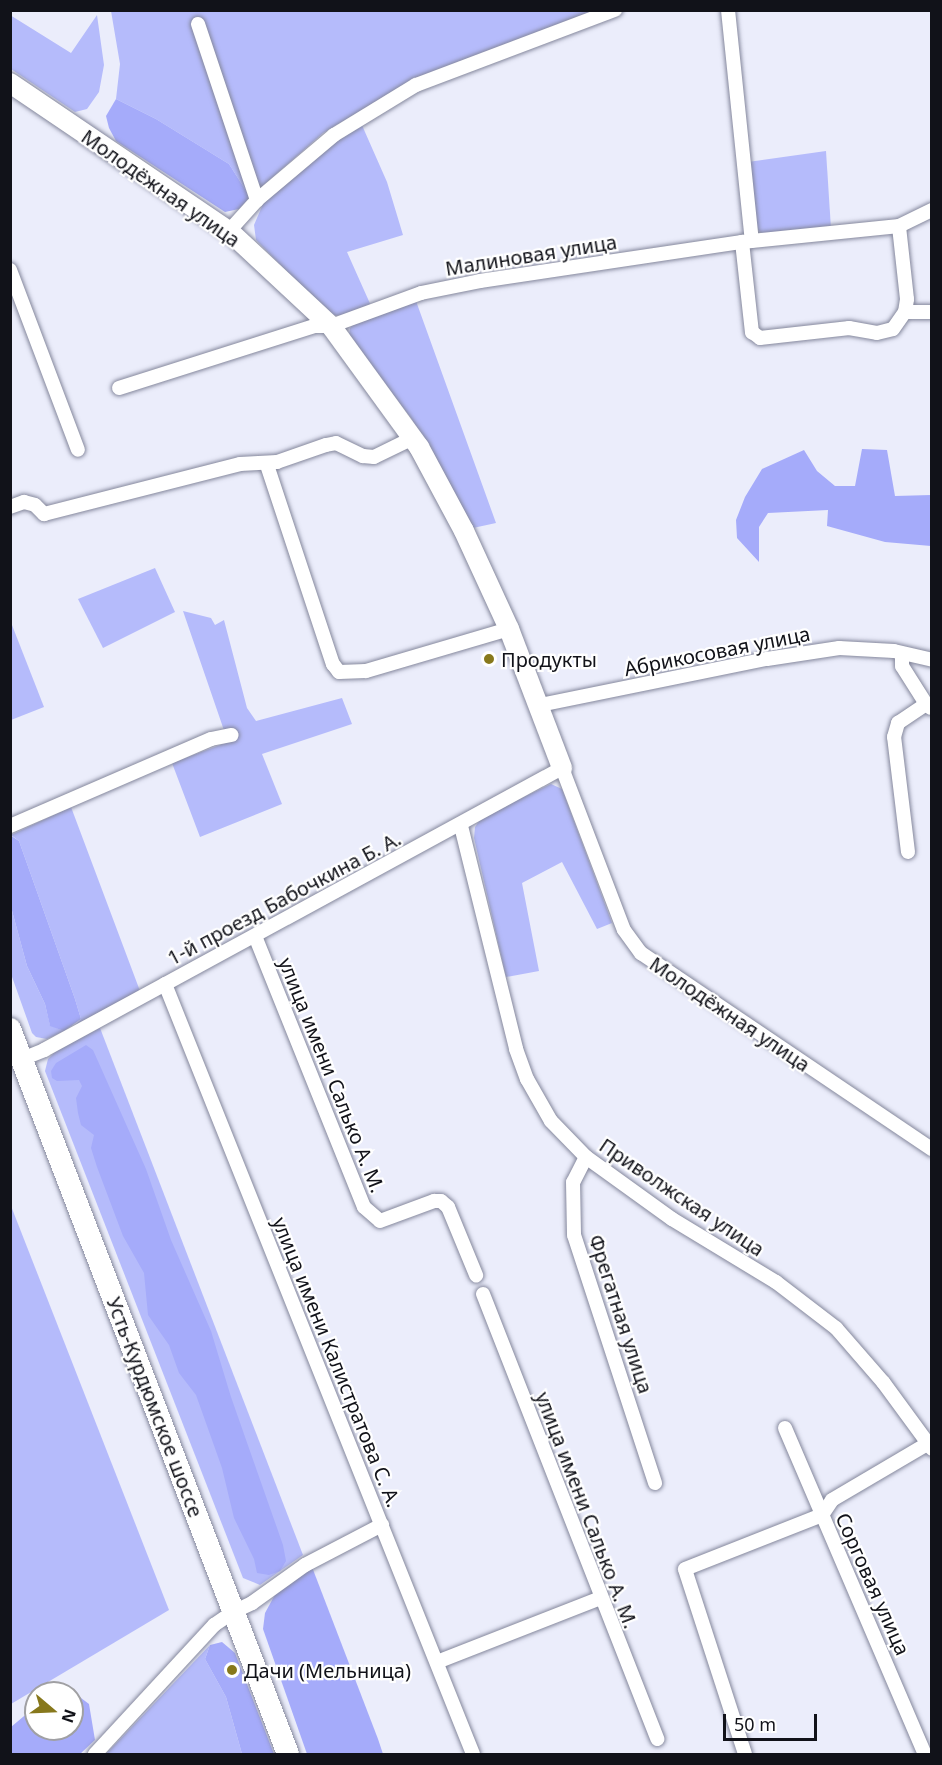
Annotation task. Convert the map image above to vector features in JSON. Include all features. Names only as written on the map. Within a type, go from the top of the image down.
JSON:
[{"type":"main road","name":"Усть-Курдюмское шоссе","points":[[10,1029],[288,1755]]},
{"type":"street","points":[[229,231],[257,200],[334,135],[416,85],[615,10]]},
{"type":"street","points":[[728,10],[752,332],[760,338],[849,328],[877,333],[893,329],[905,312],[907,299],[899,226]]},
{"type":"street","points":[[198,24],[257,200]]},
{"type":"street","name":"Молодёжная улица","points":[[10,83],[229,231],[331,326],[413,438],[464,531],[509,628],[624,930],[641,953],[932,1149]]},
{"type":"street","name":"Малиновая улица","points":[[331,326],[421,293],[480,280],[747,242],[899,226],[932,210]]},
{"type":"street","points":[[10,270],[78,450]]},
{"type":"street","points":[[905,312],[932,312]]},
{"type":"street","points":[[120,388],[314,326],[331,326]]},
{"type":"street","points":[[10,507],[24,502],[35,505],[44,514],[240,464],[267,465],[336,443],[363,456],[374,457],[413,438]]},
{"type":"street","points":[[267,465],[333,664],[339,672],[366,671],[509,628]]},
{"type":"street","name":"Абрикосовая улица","points":[[540,705],[766,659],[839,648],[864,648],[932,660]]},
{"type":"street","points":[[902,654],[902,666],[929,706],[898,723],[894,737],[908,852]]},
{"type":"street","points":[[10,826],[191,748],[232,735]]},
{"type":"street","name":"1-й проезд Бабочкина Б. А.","points":[[22,1059],[44,1050],[461,826],[562,768]]},
{"type":"street","name":"Приволжская улица","points":[[461,826],[516,1049],[523,1069],[550,1121],[586,1157],[672,1219],[776,1282],[836,1328],[883,1382],[929,1447]]},
{"type":"street","name":"улица имени Салько А. М.","points":[[255,936],[364,1207],[380,1221],[441,1201],[448,1207],[476,1275]]},
{"type":"street","name":"улица имени Калистратова С. А.","points":[[165,984],[473,1755]]},
{"type":"street","name":"Фрегатная улица","points":[[586,1157],[573,1182],[574,1235],[655,1483]]},
{"type":"street","name":"улица имени Салько А. М.","points":[[483,1294],[657,1739]]},
{"type":"street","name":"Сорговая улица","points":[[785,1428],[925,1755]]},
{"type":"street","points":[[745,1755],[685,1569],[822,1515],[832,1500],[929,1447]]},
{"type":"street","points":[[95,1755],[214,1625],[252,1603],[305,1565],[382,1525]]},
{"type":"street","points":[[437,1662],[600,1598]]},
{"type":"shaded area","points":[[111,11],[602,11],[416,78],[323,133],[250,197],[229,164],[156,119],[116,99],[120,64]]},
{"type":"shaded area","points":[[10,15],[71,53],[97,15],[104,65],[99,92],[87,109],[75,112],[11,69]]},
{"type":"shaded area","points":[[116,99],[156,119],[229,164],[250,197],[239,209],[225,212],[116,141],[106,116]]},
{"type":"shaded area","points":[[361,123],[387,182],[403,235],[347,252],[372,308],[347,316],[334,315],[326,311],[256,240],[254,225],[263,204],[337,138]]},
{"type":"shaded area","points":[[826,151],[831,229],[767,235],[760,232],[756,227],[748,162]]},
{"type":"shaded area","points":[[416,301],[496,523],[473,528],[411,418],[349,337],[350,328],[355,322]]},
{"type":"shaded area","points":[[862,449],[887,450],[895,496],[931,495],[931,546],[885,542],[827,526],[828,510],[768,513],[759,527],[759,562],[737,538],[736,520],[745,497],[762,469],[804,450],[817,471],[835,486],[855,486]]},
{"type":"shaded area","points":[[155,568],[175,612],[103,648],[78,599]]},
{"type":"shaded area","points":[[183,611],[211,618],[215,625],[224,620],[247,708],[256,721],[342,698],[352,724],[262,754],[282,804],[200,837],[172,763],[228,742]]},
{"type":"shaded area","points":[[10,620],[44,707],[11,720],[10,720]]},
{"type":"shaded area","points":[[551,784],[562,789],[612,923],[597,929],[562,862],[522,883],[539,971],[506,977],[474,838],[475,827],[482,817]]},
{"type":"shaded area","points":[[71,807],[140,991],[75,1025],[81,1019],[75,999],[19,841],[11,835]]},
{"type":"shaded area","points":[[10,835],[19,841],[81,1019],[64,1031],[50,1026],[45,1004],[27,966],[11,907]]},
{"type":"shaded area","points":[[11,907],[27,966],[45,1004],[50,1025],[64,1031],[47,1039],[36,1037],[32,1033],[11,974]]},
{"type":"shaded area","points":[[100,1028],[303,1555],[260,1585],[243,1578],[45,1071],[48,1059],[56,1051]]},
{"type":"shaded area","points":[[86,1045],[93,1050],[146,1169],[171,1240],[211,1331],[231,1397],[283,1545],[286,1561],[280,1571],[269,1575],[257,1573],[254,1559],[234,1518],[222,1468],[196,1395],[179,1373],[169,1345],[148,1315],[144,1273],[123,1236],[97,1167],[91,1148],[94,1135],[81,1125],[76,1098],[82,1086],[79,1080],[57,1081],[52,1078],[51,1071],[56,1063]]},
{"type":"shaded area","points":[[11,1206],[169,1610],[50,1681],[24,1681],[24,1696],[10,1704]]},
{"type":"shaded area","points":[[312,1567],[383,1754],[307,1754],[263,1629],[265,1613],[277,1591]]},
{"type":"shaded area","points":[[222,1642],[235,1653],[274,1754],[242,1754],[226,1697],[205,1659],[210,1645]]},
{"type":"shaded area","points":[[210,1645],[205,1659],[226,1697],[242,1754],[106,1754]]},
{"type":"shaded area","points":[[84,1700],[89,1704],[95,1740],[80,1754],[11,1754],[11,1727],[24,1716],[24,1741],[84,1741]]},
{"type":"place","name":"Продукты","points":[[489,659]]},
{"type":"place","name":"Дачи (Мельница)","points":[[232,1670]]}]
